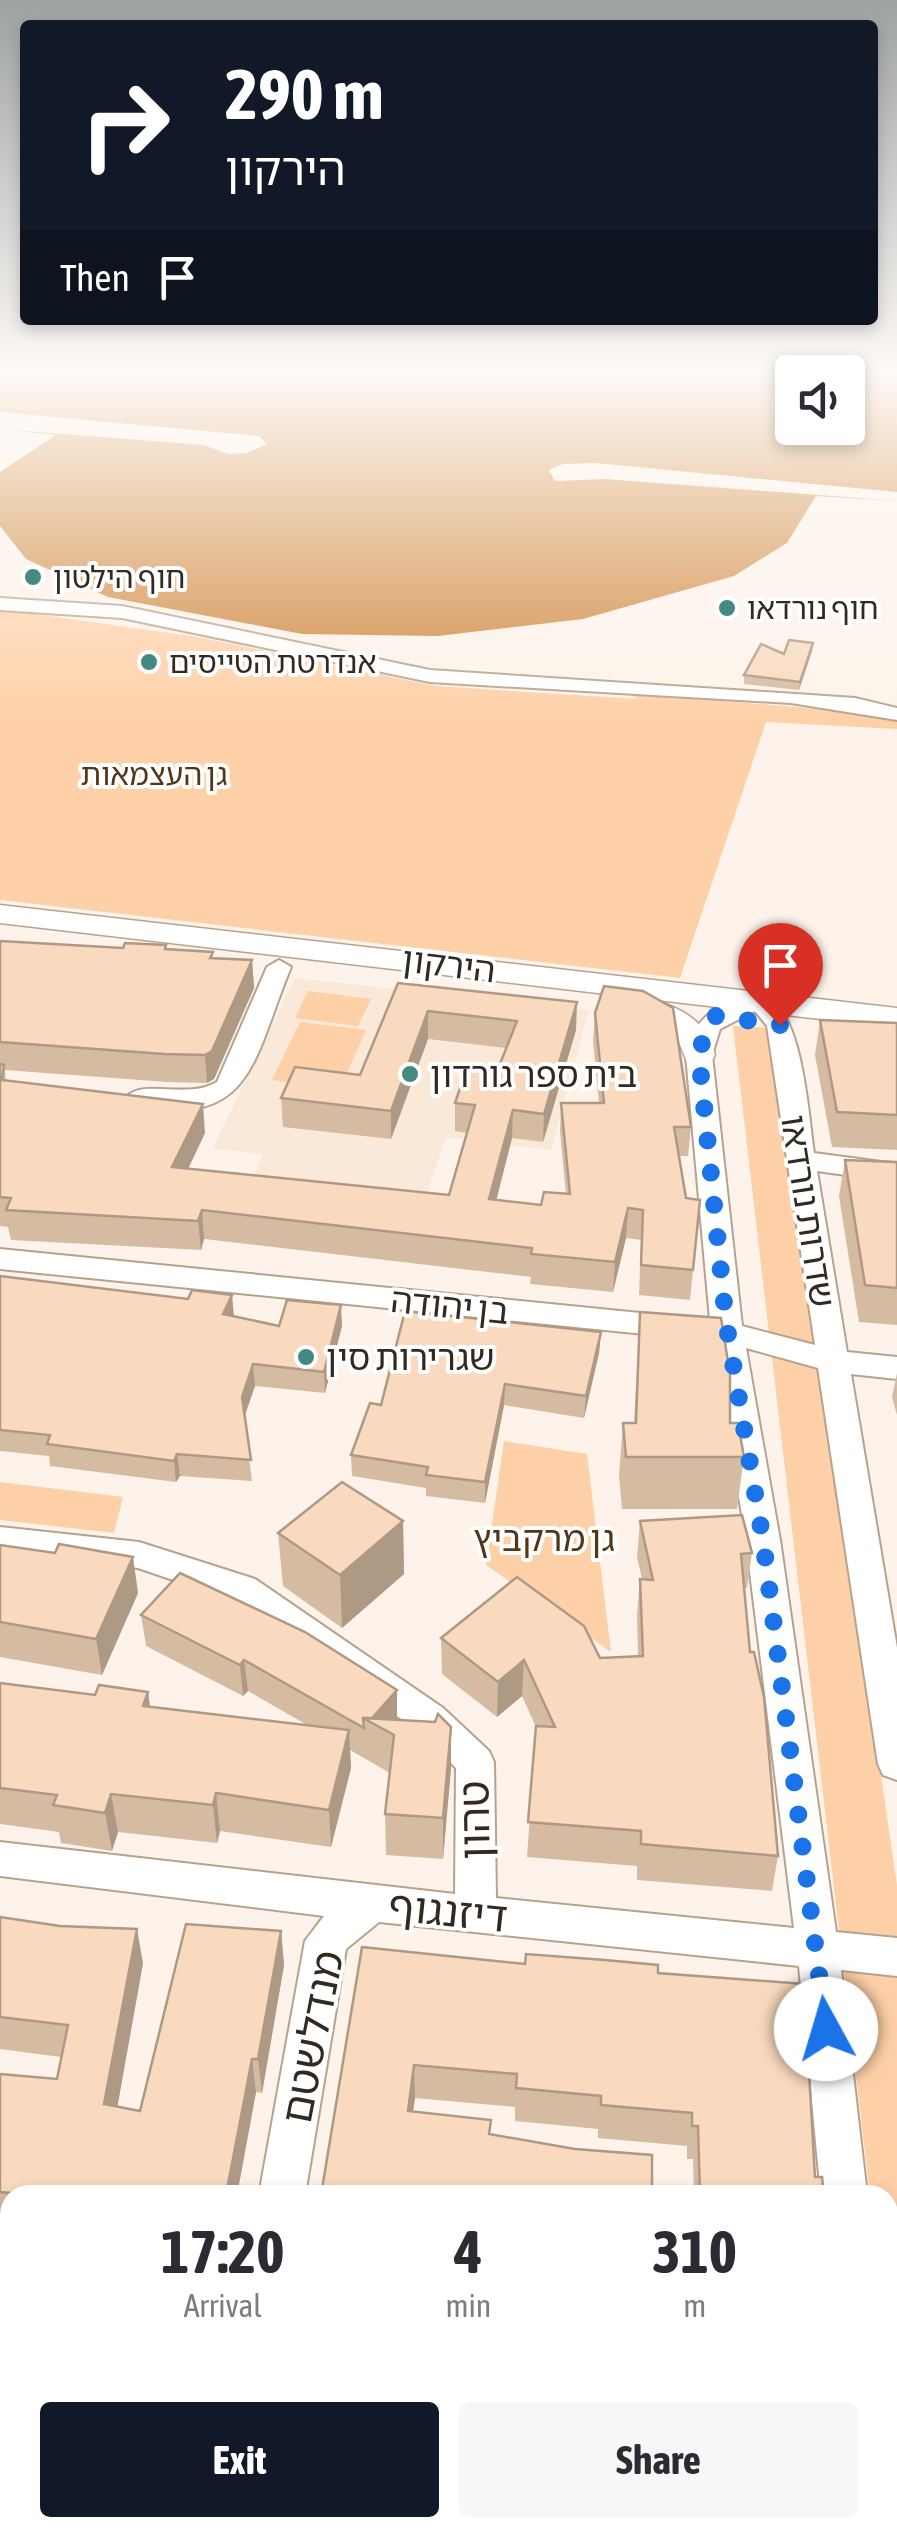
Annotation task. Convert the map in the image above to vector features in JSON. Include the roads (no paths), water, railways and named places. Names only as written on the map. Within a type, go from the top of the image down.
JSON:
[{"type":"main road","name":"הירקון","points":[[0,914],[770,1013],[897,1037]]},
{"type":"main road","name":"הירקון","points":[[0,936],[716,1016],[770,1013],[897,1018]]},
{"type":"main road","points":[[646,1008],[688,1025],[696,1036],[699,1056]]},
{"type":"street","points":[[0,604],[122,612],[430,676],[791,697],[855,704],[897,714]]},
{"type":"street","points":[[107,1093],[206,1100],[228,1086],[279,967]]},
{"type":"street","name":"שדרות נורדאו","points":[[770,1013],[801,1160],[833,1361],[885,1615],[897,1764]]},
{"type":"street","points":[[716,1016],[706,1026],[699,1056],[728,1332],[763,1540],[818,1950],[843,2185]]},
{"type":"street","points":[[801,1160],[897,1173]]},
{"type":"street","name":"בן יהודה","points":[[0,1260],[728,1332],[833,1361],[897,1368]]},
{"type":"street","name":"טהון","points":[[0,1540],[139,1556],[242,1589],[430,1719],[474,1762],[476,1914]]},
{"type":"street","name":"דיזנגוף","points":[[0,1859],[377,1904],[897,1958]]},
{"type":"street","name":"מנדלשטם","points":[[284,2185],[326,1941],[352,1915],[377,1904]]},
{"type":"place","name":"חוף הילטון","points":[[33,577]]},
{"type":"place","name":"חוף נורדאו","points":[[727,608]]},
{"type":"place","name":"אנדרטת הטייסים","points":[[149,662]]},
{"type":"place","name":"בית ספר גורדון","points":[[410,1074]]},
{"type":"place","name":"שגרירות סין","points":[[306,1357]]},
{"type":"park label","name":"גן העצמאות","points":[[154,774]]},
{"type":"park label","name":"גן מרקביץ","points":[[544,1538]]}]
